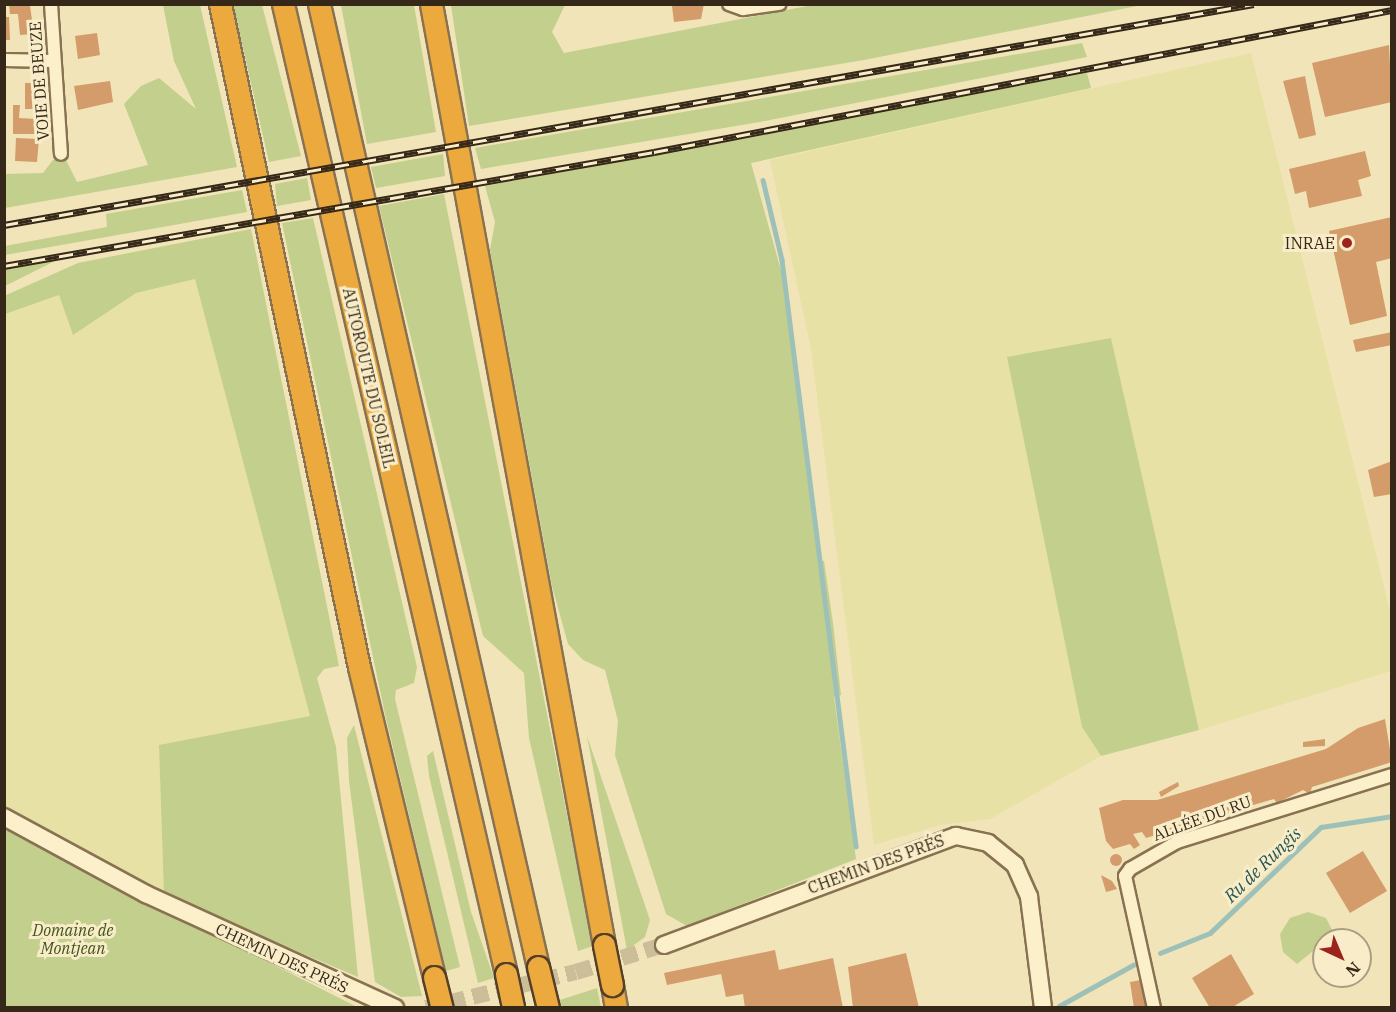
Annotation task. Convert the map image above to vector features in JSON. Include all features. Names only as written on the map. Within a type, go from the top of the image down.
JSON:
[{"type":"highway","points":[[220,4],[359,667],[442,1008]]},
{"type":"highway","name":"AUTOROUTE DU SOLEIL","points":[[283,4],[513,1008]]},
{"type":"highway","name":"AUTOROUTE DU SOLEIL","points":[[319,4],[548,1008]]},
{"type":"highway","points":[[430,4],[616,1008]]},
{"type":"street","name":"VOIE DE BEUZE","points":[[51,4],[52,61],[61,154]]},
{"type":"street","points":[[730,5],[780,4]]},
{"type":"street","points":[[4,60],[52,61]]},
{"type":"street","name":"ALLÉE DU RU","points":[[1154,1008],[1125,876],[1130,868],[1177,842],[1392,775]]},
{"type":"street","name":"CHEMIN DES PRÉS","points":[[4,817],[170,906],[396,1008]]},
{"type":"street","name":"CHEMIN DES PRÉS","points":[[664,945],[956,836],[988,843],[1015,864],[1029,897],[1043,1008]]},
{"type":"shaded area","points":[[1251,53],[1391,615],[1391,671],[1199,730],[1111,338],[1007,357],[1082,727],[1101,756],[990,819],[940,825],[874,845],[811,349],[770,160]]},
{"type":"shaded area","points":[[195,279],[310,716],[159,745],[164,895],[5,806],[4,314],[59,295],[73,335],[136,293]]},
{"type":"green space","points":[[163,5],[200,5],[237,167],[5,208],[5,174],[43,173],[53,160],[66,160],[77,182],[148,165],[124,104],[141,86],[159,78],[196,109],[174,61]]},
{"type":"green space","points":[[233,5],[262,5],[301,156],[269,162]]},
{"type":"green space","points":[[341,5],[414,5],[436,132],[367,144]]},
{"type":"green space","points":[[451,5],[565,5],[552,32],[564,53],[813,5],[1142,5],[864,60],[469,126]]},
{"type":"green space","points":[[1082,43],[1087,57],[765,121],[481,169],[475,148]]},
{"type":"green space","points":[[1087,73],[1091,88],[751,163],[782,274],[818,561],[824,561],[833,623],[841,695],[834,697],[856,859],[687,926],[666,914],[615,755],[618,721],[605,670],[583,660],[568,644],[552,586],[490,250],[495,222],[485,186]]},
{"type":"green space","points":[[443,154],[445,176],[376,188],[371,167]]},
{"type":"green space","points":[[307,178],[311,200],[277,206],[275,184]]},
{"type":"green space","points":[[242,190],[247,212],[5,255],[5,246],[107,227],[106,214]]},
{"type":"green space","points":[[444,194],[593,946],[578,951],[529,738],[524,673],[483,636],[379,206]]},
{"type":"green space","points":[[313,218],[417,667],[414,683],[396,690],[395,699],[460,967],[446,971],[385,714],[282,223]]},
{"type":"green space","points":[[251,229],[339,666],[324,669],[317,678],[336,747],[358,977],[164,895],[159,745],[310,716],[195,279],[136,293],[73,335],[59,295],[5,314],[4,296],[78,263]]},
{"type":"green space","points":[[57,260],[5,286],[5,270]]},
{"type":"green space","points":[[1111,338],[1199,730],[1101,756],[1082,727],[1007,357]]},
{"type":"green space","points":[[354,725],[422,996],[401,997],[375,982],[349,781],[347,738]]},
{"type":"green space","points":[[587,736],[650,920],[645,937],[627,950]]},
{"type":"green space","points":[[433,751],[471,912],[494,978],[478,983],[429,776],[427,756]]},
{"type":"green space","name":"Domaine de Montjean","points":[[4,828],[357,1007],[5,1007]]},
{"type":"green space","points":[[1308,912],[1326,918],[1331,928],[1312,928],[1312,952],[1297,964],[1283,952],[1280,934],[1290,918]]},
{"type":"green space","points":[[597,988],[601,1007],[562,1007],[560,1000]]},
{"type":"building","points":[[704,4],[701,19],[674,22],[672,6]]},
{"type":"building","points":[[9,5],[30,6],[34,34],[20,35],[18,14],[10,14]]},
{"type":"building","points":[[4,17],[9,17],[10,40],[4,40]]},
{"type":"building","points":[[97,33],[100,55],[78,59],[75,36]]},
{"type":"building","points":[[1389,45],[1392,102],[1325,117],[1312,63]]},
{"type":"building","points":[[1305,76],[1316,135],[1299,139],[1283,81]]},
{"type":"building","points":[[110,81],[113,102],[78,110],[74,86]]},
{"type":"building","points":[[25,83],[39,83],[39,109],[25,109]]},
{"type":"building","points":[[13,105],[20,105],[19,118],[36,119],[36,134],[13,134]]},
{"type":"building","points":[[16,138],[39,139],[37,162],[15,161]]},
{"type":"building","points":[[1365,151],[1371,176],[1358,180],[1362,196],[1309,208],[1306,191],[1295,194],[1289,169]]},
{"type":"building","points":[[1392,217],[1392,258],[1376,262],[1387,316],[1350,325],[1329,231]]},
{"type":"building","points":[[1392,332],[1392,345],[1356,352],[1353,340]]},
{"type":"building","points":[[1392,461],[1392,494],[1374,497],[1368,470]]},
{"type":"building","points":[[1385,719],[1392,762],[1312,787],[1310,794],[1303,790],[1277,803],[1274,799],[1250,806],[1246,813],[1242,809],[1219,816],[1215,823],[1211,818],[1146,838],[1142,832],[1133,834],[1140,845],[1134,849],[1130,844],[1113,849],[1106,841],[1099,808],[1123,800],[1157,800],[1326,749],[1358,728]]},
{"type":"building","points":[[1325,739],[1325,746],[1303,747],[1303,742]]},
{"type":"building","points":[[1178,782],[1179,786],[1161,797],[1159,792]]},
{"type":"building","points":[[1363,851],[1387,891],[1350,913],[1326,873]]},
{"type":"building","points":[[1118,854],[1122,860],[1118,866],[1114,866],[1110,858]]},
{"type":"building","points":[[1101,875],[1112,881],[1117,889],[1106,892]]},
{"type":"building","points":[[775,950],[779,970],[833,958],[843,1008],[745,1008],[743,994],[726,997],[721,974],[667,985],[664,973]]},
{"type":"building","points":[[906,953],[919,1008],[853,1008],[848,967]]},
{"type":"building","points":[[1231,954],[1254,994],[1231,1008],[1210,1008],[1192,978]]},
{"type":"building","points":[[1141,980],[1146,1008],[1134,1008],[1130,982]]},
{"type":"waterway","points":[[763,180],[782,260],[856,846]]},
{"type":"waterway","name":"Ru de Rungis","points":[[1160,953],[1210,933],[1321,827],[1392,816]]},
{"type":"waterway","name":"Ru de Rungis","points":[[1059,1006],[1133,965]]},
{"type":"tunnel","points":[[426,1008],[576,972],[664,945]]},
{"type":"railway","points":[[4,225],[1254,4]]},
{"type":"railway","points":[[4,266],[654,152],[1392,10]]},
{"type":"place","name":"INRAE","points":[[1347,243]]}]
